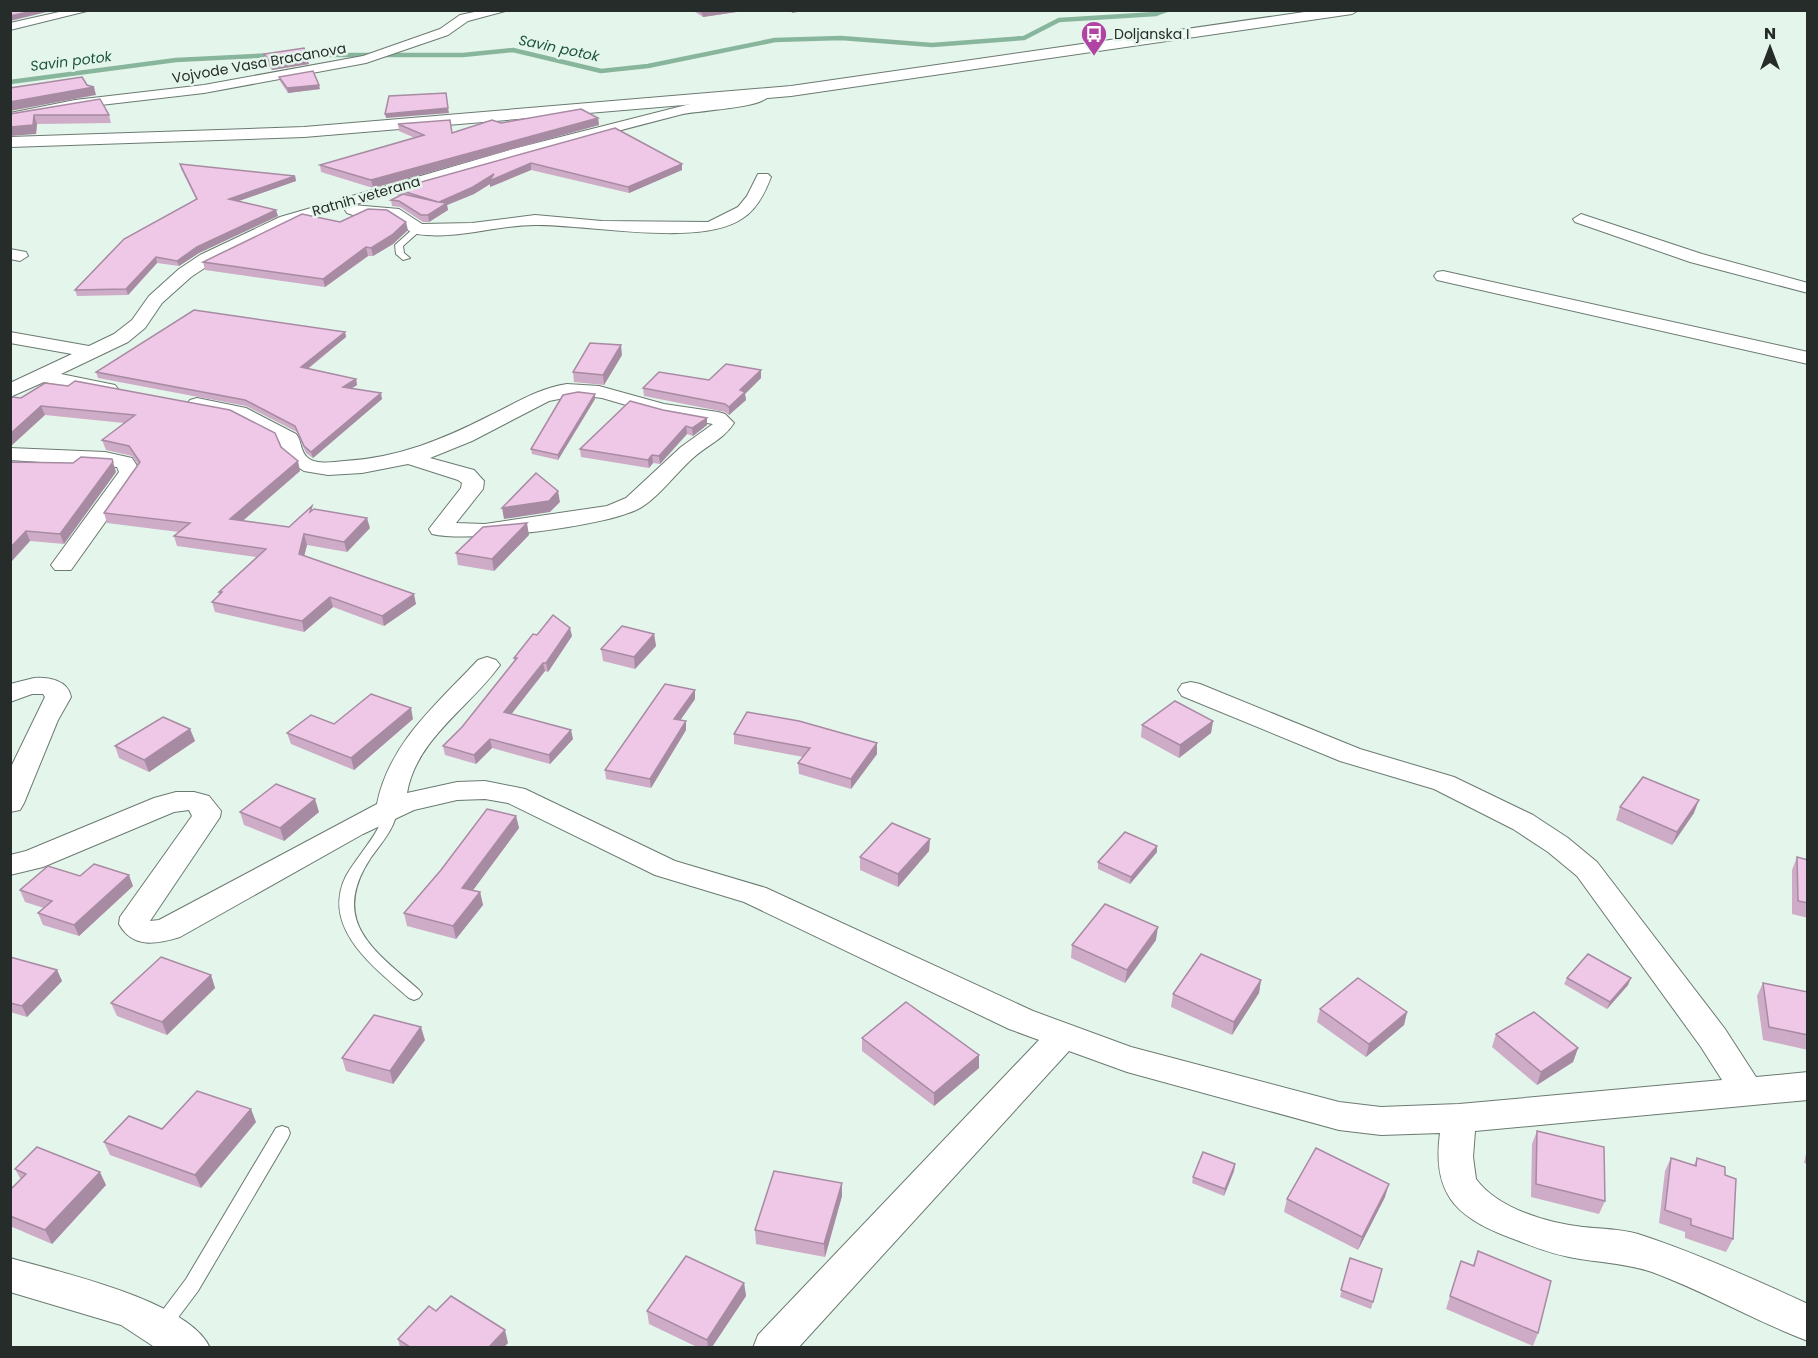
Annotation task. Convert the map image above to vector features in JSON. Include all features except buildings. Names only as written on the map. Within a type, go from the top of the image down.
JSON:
[{"type":"street","points":[[10,27],[86,10]]},
{"type":"street","name":"Vojvode Vasa Bracanova","points":[[10,117],[75,104],[204,89],[366,59],[444,32],[469,16],[504,10]]},
{"type":"street","points":[[10,142],[304,132],[761,94],[887,79],[1352,10]]},
{"type":"street","points":[[10,16],[28,23]]},
{"type":"street","name":"Ratnih veterana","points":[[10,391],[133,330],[168,288],[206,259],[286,220],[530,149],[698,106],[754,100],[761,97],[761,94]]},
{"type":"street","points":[[332,206],[393,212],[418,229],[472,228],[535,220],[602,226],[708,227],[721,224],[741,213],[756,199],[763,177]]},
{"type":"street","points":[[1581,219],[1696,258],[1808,288]]},
{"type":"street","points":[[1443,276],[1808,358]]},
{"type":"street","points":[[10,337],[91,352]]},
{"type":"street","points":[[43,376],[122,391]]},
{"type":"street","points":[[180,402],[239,412],[289,438],[291,454],[296,460],[314,467],[364,467],[412,459],[509,415],[539,396],[566,390],[605,391],[648,407],[718,418],[724,423],[718,432],[688,451],[626,507],[612,512],[485,531],[440,529],[471,489],[473,481],[466,475],[412,459]]},
{"type":"street","points":[[10,454],[105,458],[125,462],[130,472],[63,565]]},
{"type":"street","points":[[391,807],[396,778],[418,740],[487,665]]},
{"type":"street","points":[[10,694],[24,688],[43,685],[57,691],[58,697],[45,720],[10,803]]},
{"type":"street","points":[[1191,690],[1350,755],[1444,783],[1523,822],[1558,845],[1587,868],[1713,1038],[1747,1091]]},
{"type":"street","points":[[10,865],[33,860],[172,802],[200,803],[207,811],[206,818],[135,917],[134,924],[138,928],[145,932],[157,933],[175,926],[391,807],[436,792],[461,789],[498,791],[515,795],[665,868],[755,895],[1021,1020],[1127,1059],[1339,1116],[1381,1121],[1460,1118],[1808,1086]]},
{"type":"street","points":[[772,1347],[1064,1036]]},
{"type":"street","points":[[1460,1118],[1455,1166],[1464,1191],[1479,1207],[1501,1219],[1578,1242],[1633,1249],[1747,1294],[1808,1323]]},
{"type":"street","points":[[10,1275],[132,1311],[191,1347]]},
{"type":"lane","points":[[406,258],[400,254],[399,245],[418,229]]},
{"type":"lane","points":[[391,807],[390,820],[360,862],[345,893],[345,910],[348,927],[357,941],[414,994]]},
{"type":"lane","points":[[160,1328],[192,1285],[282,1133]]},
{"type":"waterway","name":"Savin potok","points":[[295,55],[463,55],[513,50],[601,71],[648,66],[775,40],[841,38],[932,45],[1024,38],[1059,20],[1156,14],[1167,10]]},
{"type":"waterway","name":"Savin potok","points":[[10,82],[176,60],[275,55]]},
{"type":"place","name":"Doljanska I","points":[[1094,57]]}]
